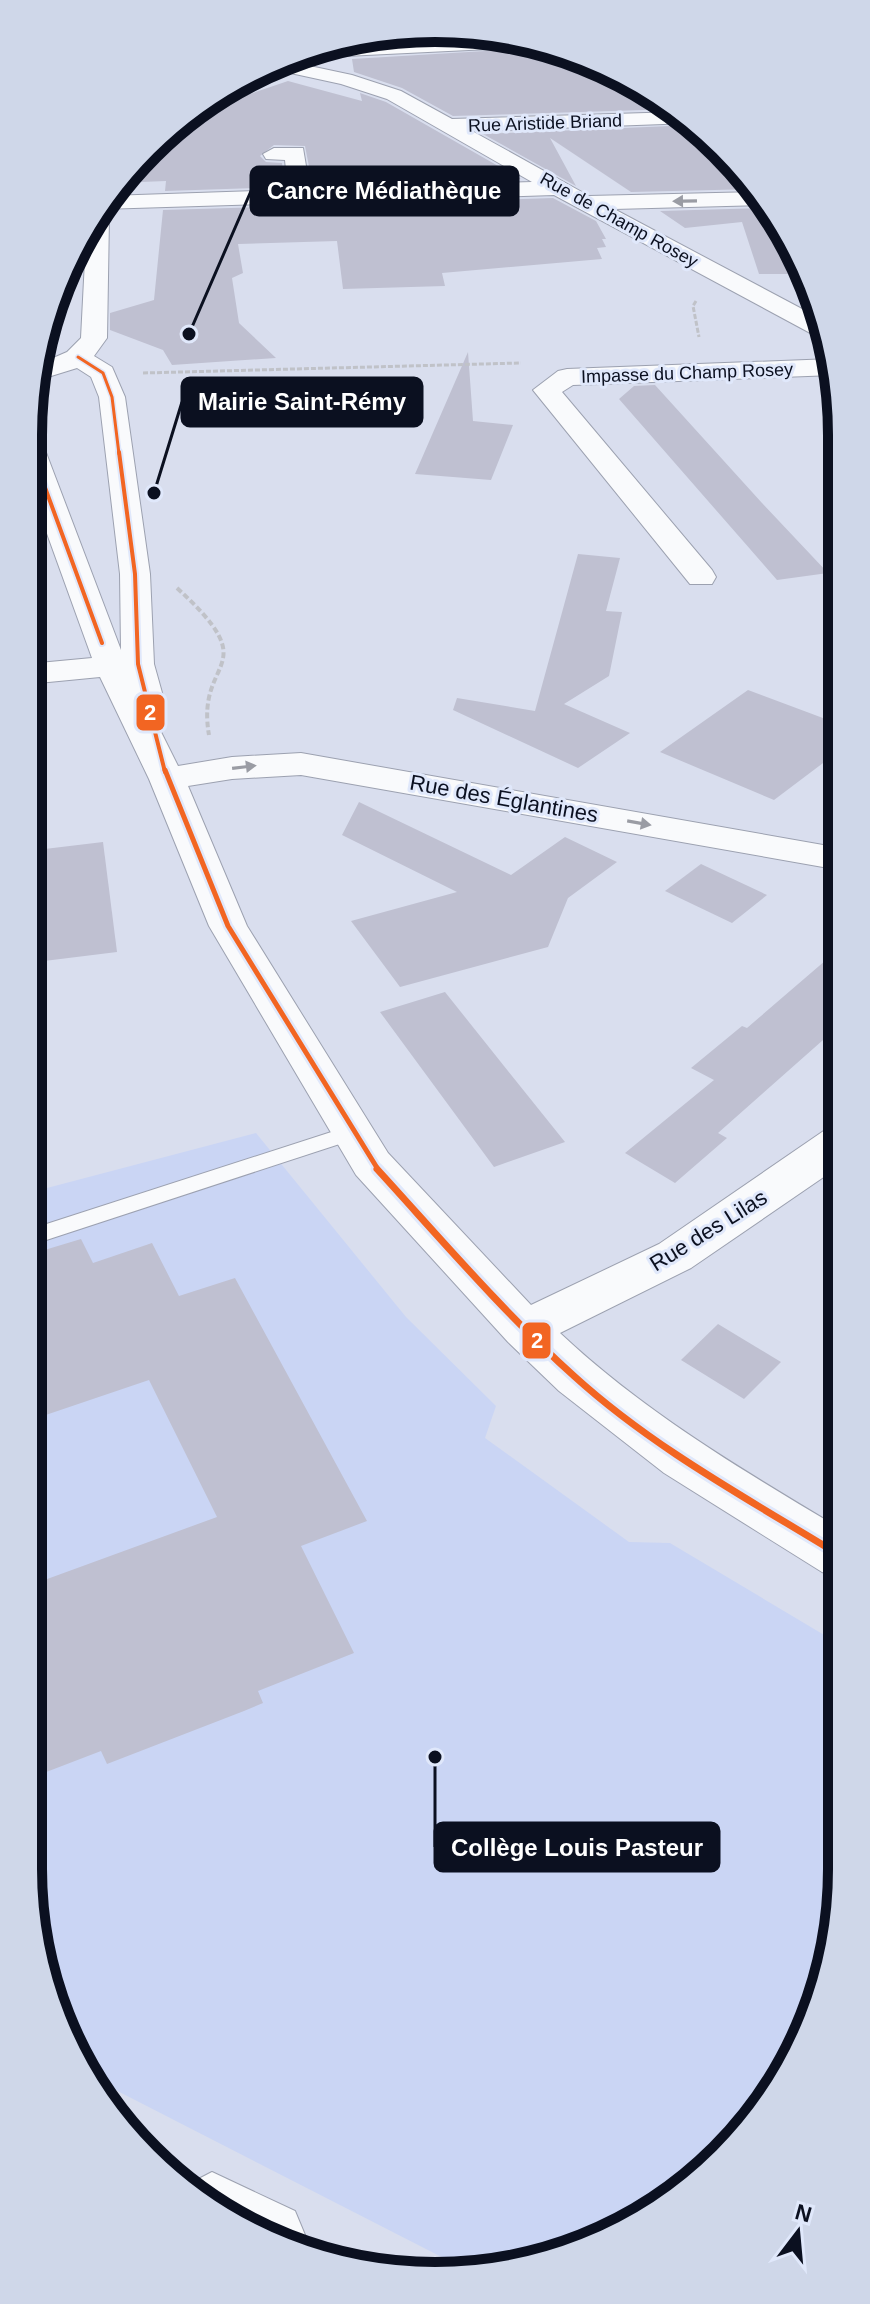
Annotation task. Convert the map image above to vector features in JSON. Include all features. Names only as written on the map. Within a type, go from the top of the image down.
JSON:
[{"type":"street","points":[[359,50],[486,45]]},
{"type":"street","name":"Rue de Champ Rosey","points":[[293,69],[370,86],[453,125],[585,203],[812,324]]},
{"type":"street","name":"Rue Aristide Briand","points":[[453,125],[668,119]]},
{"type":"street","points":[[274,154],[295,153],[300,198]]},
{"type":"street","points":[[118,203],[559,188]]},
{"type":"street","points":[[585,203],[749,199]]},
{"type":"street","points":[[48,368],[84,352],[95,329],[98,234]]},
{"type":"street","points":[[751,292],[801,294]]},
{"type":"street","points":[[84,352],[103,373],[112,397],[135,574],[138,664],[167,779]]},
{"type":"street","name":"Impasse du Champ Rosey","points":[[701,577],[546,390],[567,377],[822,367]]},
{"type":"street","points":[[42,480],[111,666],[167,779],[228,926],[372,1164],[525,1329],[576,1378],[682,1459],[828,1548]]},
{"type":"street","points":[[42,673],[111,666]]},
{"type":"street","name":"Rue des Églantines","points":[[167,779],[275,763],[346,769],[828,857]]},
{"type":"street","name":"Rue des Lilas","points":[[525,1329],[675,1256],[828,1150]]},
{"type":"lane","points":[[42,1233],[353,1132]]},
{"type":"path","points":[[702,345],[693,306],[699,297],[751,292]]},
{"type":"path","points":[[141,385],[140,373],[535,362]]},
{"type":"path","points":[[172,583],[210,622],[226,649],[224,664],[206,705],[204,720],[209,735],[225,752],[232,768]]},
{"type":"shaded area","points":[[256,1133],[406,1317],[496,1406],[485,1438],[629,1542],[670,1543],[828,1637],[827,1895],[815,1971],[807,1995],[775,2066],[747,2108],[694,2164],[632,2209],[585,2232],[537,2249],[486,2259],[450,2261],[107,2086],[95,2066],[72,2019],[55,1971],[43,1895],[42,1189]]},
{"type":"building","points":[[510,50],[537,55],[585,72],[655,110],[453,116],[402,88],[354,72],[352,59]]},
{"type":"building","points":[[288,81],[362,101],[360,93],[386,102],[521,179],[313,187],[305,146],[274,145],[260,156],[266,162],[282,163],[285,187],[165,191],[166,181],[141,182],[141,174],[157,157],[196,123],[228,101]]},
{"type":"building","points":[[677,126],[713,157],[741,189],[631,192],[550,138],[576,186],[483,134]]},
{"type":"building","points":[[553,198],[596,221],[606,239],[602,239],[606,247],[597,248],[602,259],[442,273],[445,286],[343,289],[337,241],[238,244],[243,273],[232,278],[239,323],[276,358],[172,365],[163,350],[110,330],[110,313],[154,300],[163,210]]},
{"type":"building","points":[[756,208],[793,274],[759,274],[742,222],[685,228],[660,211]]},
{"type":"building","points":[[468,352],[473,421],[513,425],[491,480],[415,474]]},
{"type":"building","points":[[655,385],[828,573],[777,580],[619,399],[634,386]]},
{"type":"building","points":[[578,554],[620,558],[606,611],[622,612],[609,676],[564,704],[630,733],[578,768],[453,710],[457,698],[535,711]]},
{"type":"building","points":[[748,690],[828,720],[828,759],[774,800],[660,752]]},
{"type":"building","points":[[359,802],[511,875],[565,837],[617,862],[568,898],[548,947],[400,987],[351,921],[457,892],[342,835]]},
{"type":"building","points":[[103,842],[117,952],[42,961],[42,849]]},
{"type":"building","points":[[701,864],[767,895],[732,923],[665,891]]},
{"type":"building","points":[[828,958],[828,1036],[718,1133],[727,1138],[675,1183],[625,1153],[714,1080],[691,1068],[742,1026],[747,1028]]},
{"type":"building","points":[[445,992],[565,1142],[494,1167],[380,1012]]},
{"type":"building","points":[[81,1239],[93,1263],[152,1243],[179,1296],[235,1278],[367,1521],[301,1546],[354,1653],[258,1691],[263,1703],[107,1764],[101,1751],[42,1774],[42,1581],[217,1517],[149,1380],[42,1416],[42,1251]]},
{"type":"building","points":[[718,1324],[781,1362],[744,1399],[681,1360]]},
{"type":"transit line","name":"2","points":[[78,357],[103,373],[112,397],[135,574],[138,664],[167,779],[228,926],[372,1164],[525,1329],[576,1378],[682,1459],[828,1548]]},
{"type":"transit line","name":"2","points":[[42,480],[102,643]]},
{"type":"place","name":"Cancre Médiathèque","points":[[189,334]]},
{"type":"place","name":"Mairie Saint-Rémy","points":[[154,493]]},
{"type":"place","name":"Collège Louis Pasteur","points":[[435,1757]]}]
